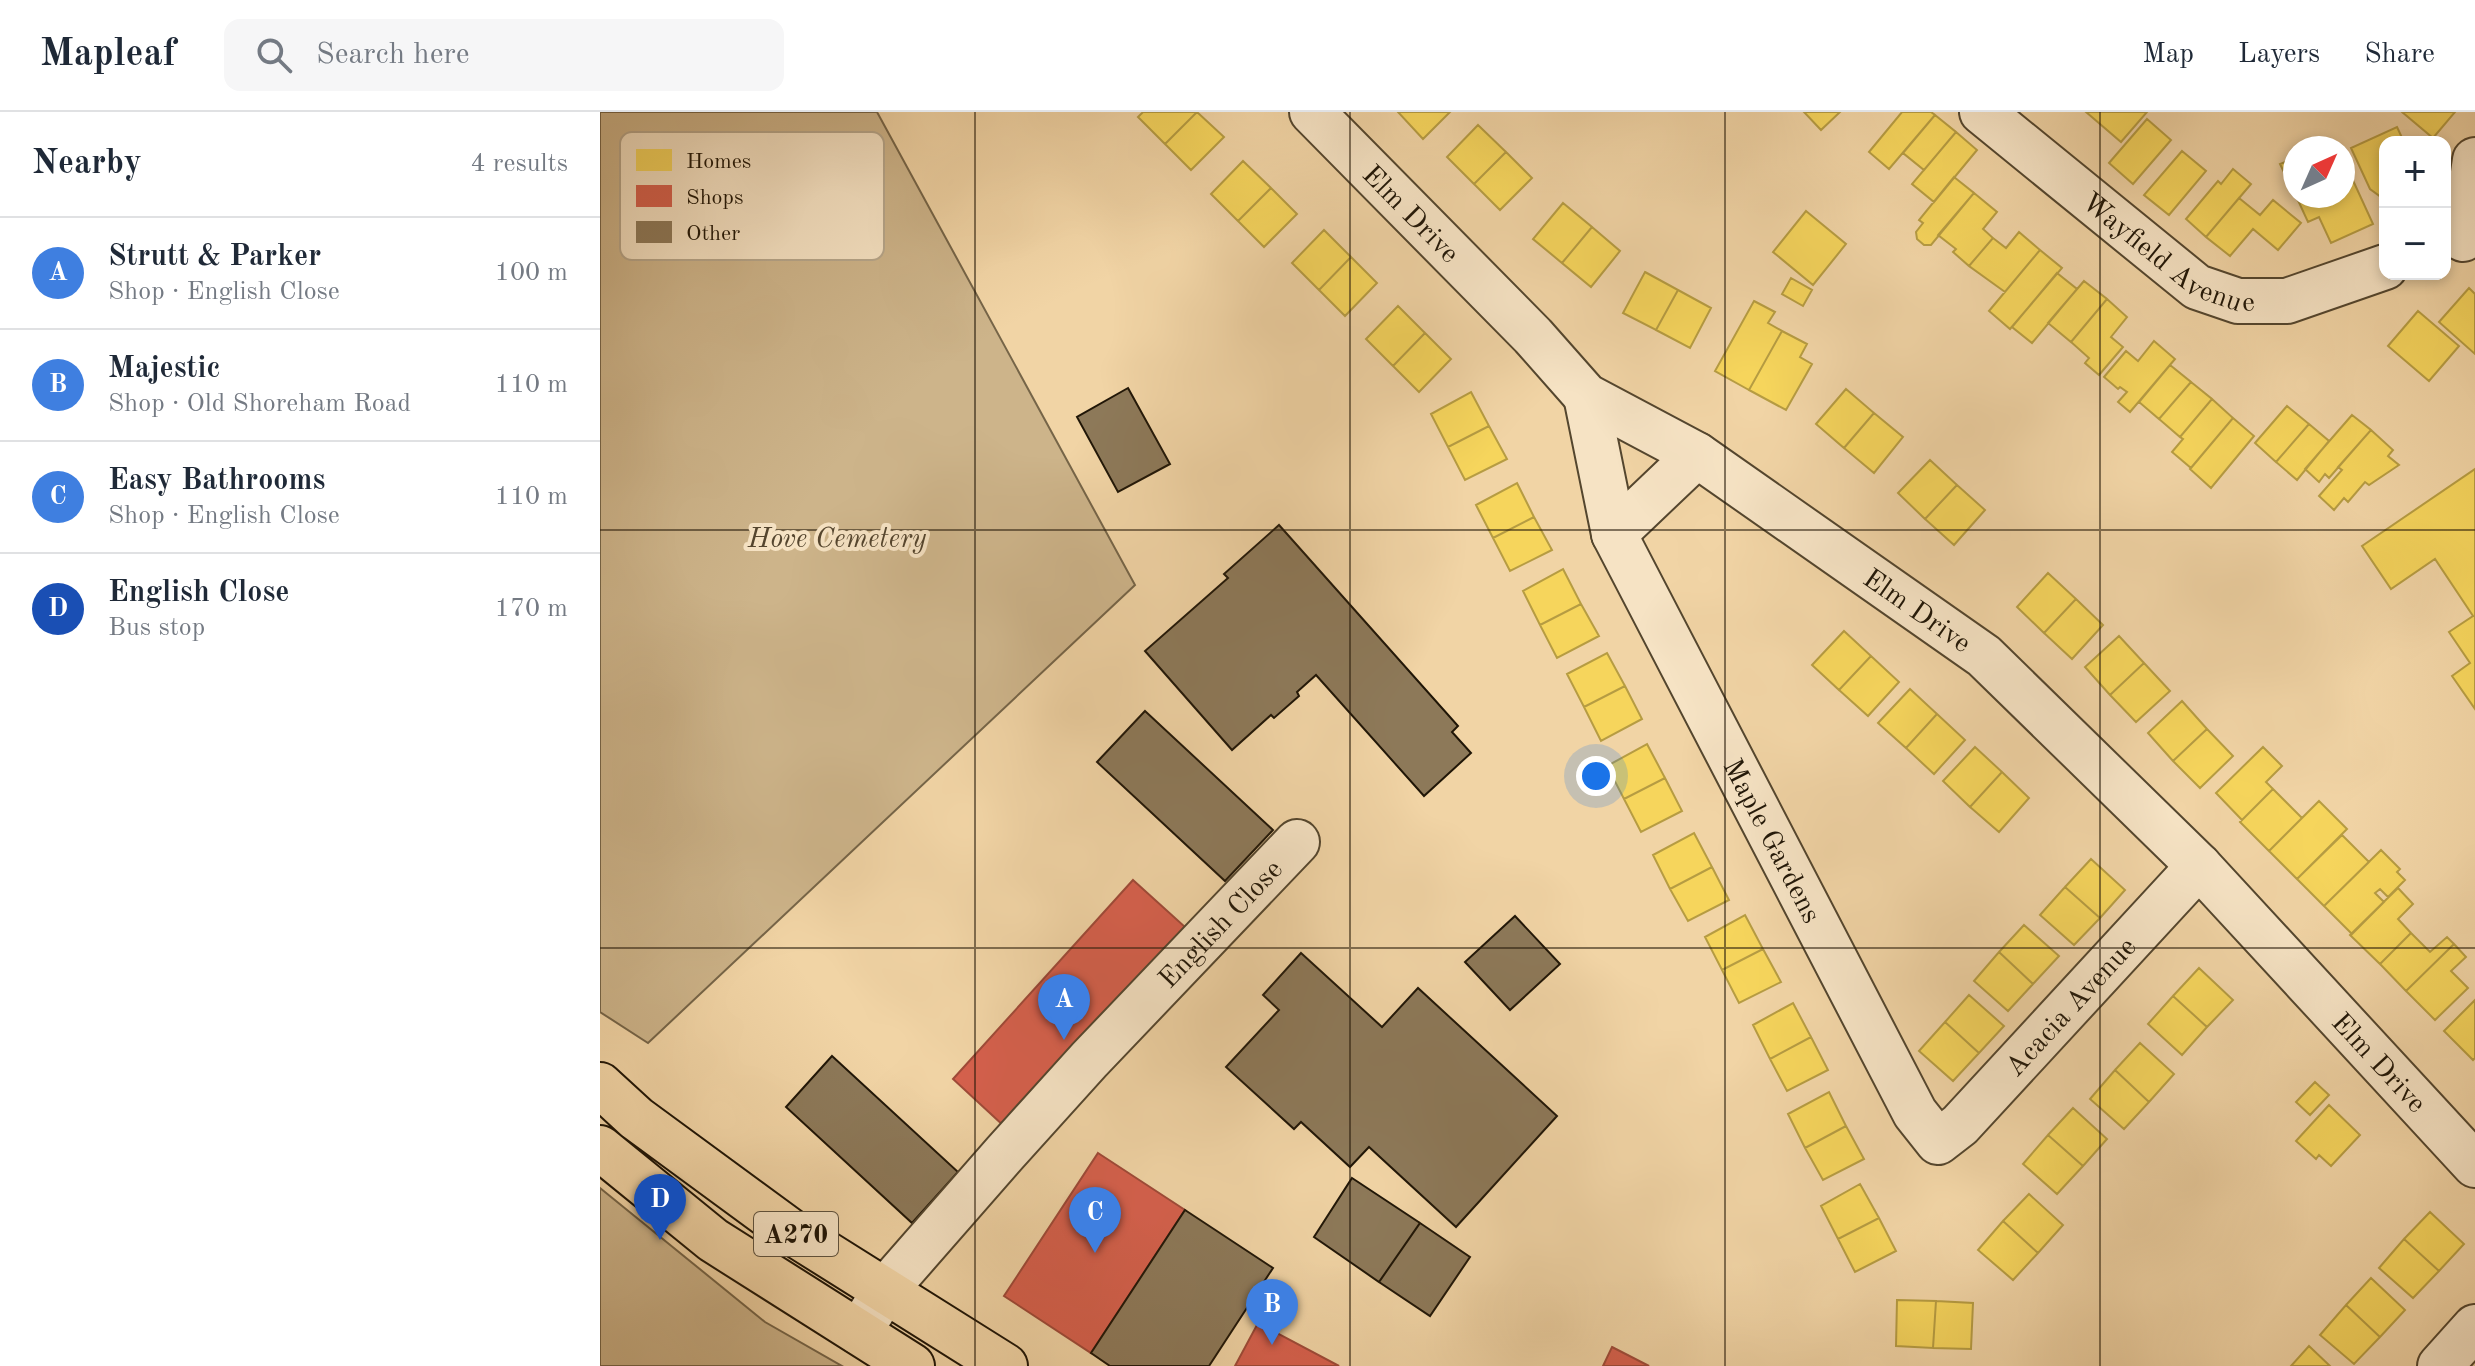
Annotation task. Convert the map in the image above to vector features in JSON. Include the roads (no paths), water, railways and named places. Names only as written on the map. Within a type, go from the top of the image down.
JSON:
[{"type":"main road","name":"A270","points":[[600,1085],[636,1118],[790,1231],[1005,1366]]},
{"type":"main road","name":"A270","points":[[600,1148],[713,1240],[912,1366]]},
{"type":"street","name":"Elm Drive","points":[[1312,112],[1533,336],[1586,396],[1697,455],[1984,656],[2199,866],[2475,1165]]},
{"type":"street","name":"Wayfield Avenue","points":[[1982,112],[2197,287],[2238,301],[2287,301],[2379,269]]},
{"type":"street","points":[[2461,245],[2475,160]]},
{"type":"street","name":"Maple Gardens","points":[[1586,396],[1614,534],[1915,1113],[1938,1142]]},
{"type":"street","points":[[1614,534],[1697,455]]},
{"type":"street","name":"English Close","points":[[859,1332],[886,1289],[1089,1060],[1297,842]]},
{"type":"street","name":"Acacia Avenue","points":[[1938,1142],[1960,1125],[2199,866]]},
{"type":"street","points":[[2440,1366],[2475,1327]]},
{"type":"place","name":"Strutt & Parker","points":[[1064,1040]]},
{"type":"place","name":"English Close","points":[[660,1240]]},
{"type":"place","name":"Easy Bathrooms","points":[[1095,1253]]},
{"type":"place","name":"Majestic","points":[[1272,1345]]},
{"type":"park label","name":"Hove Cemetery","points":[[837,537]]}]
